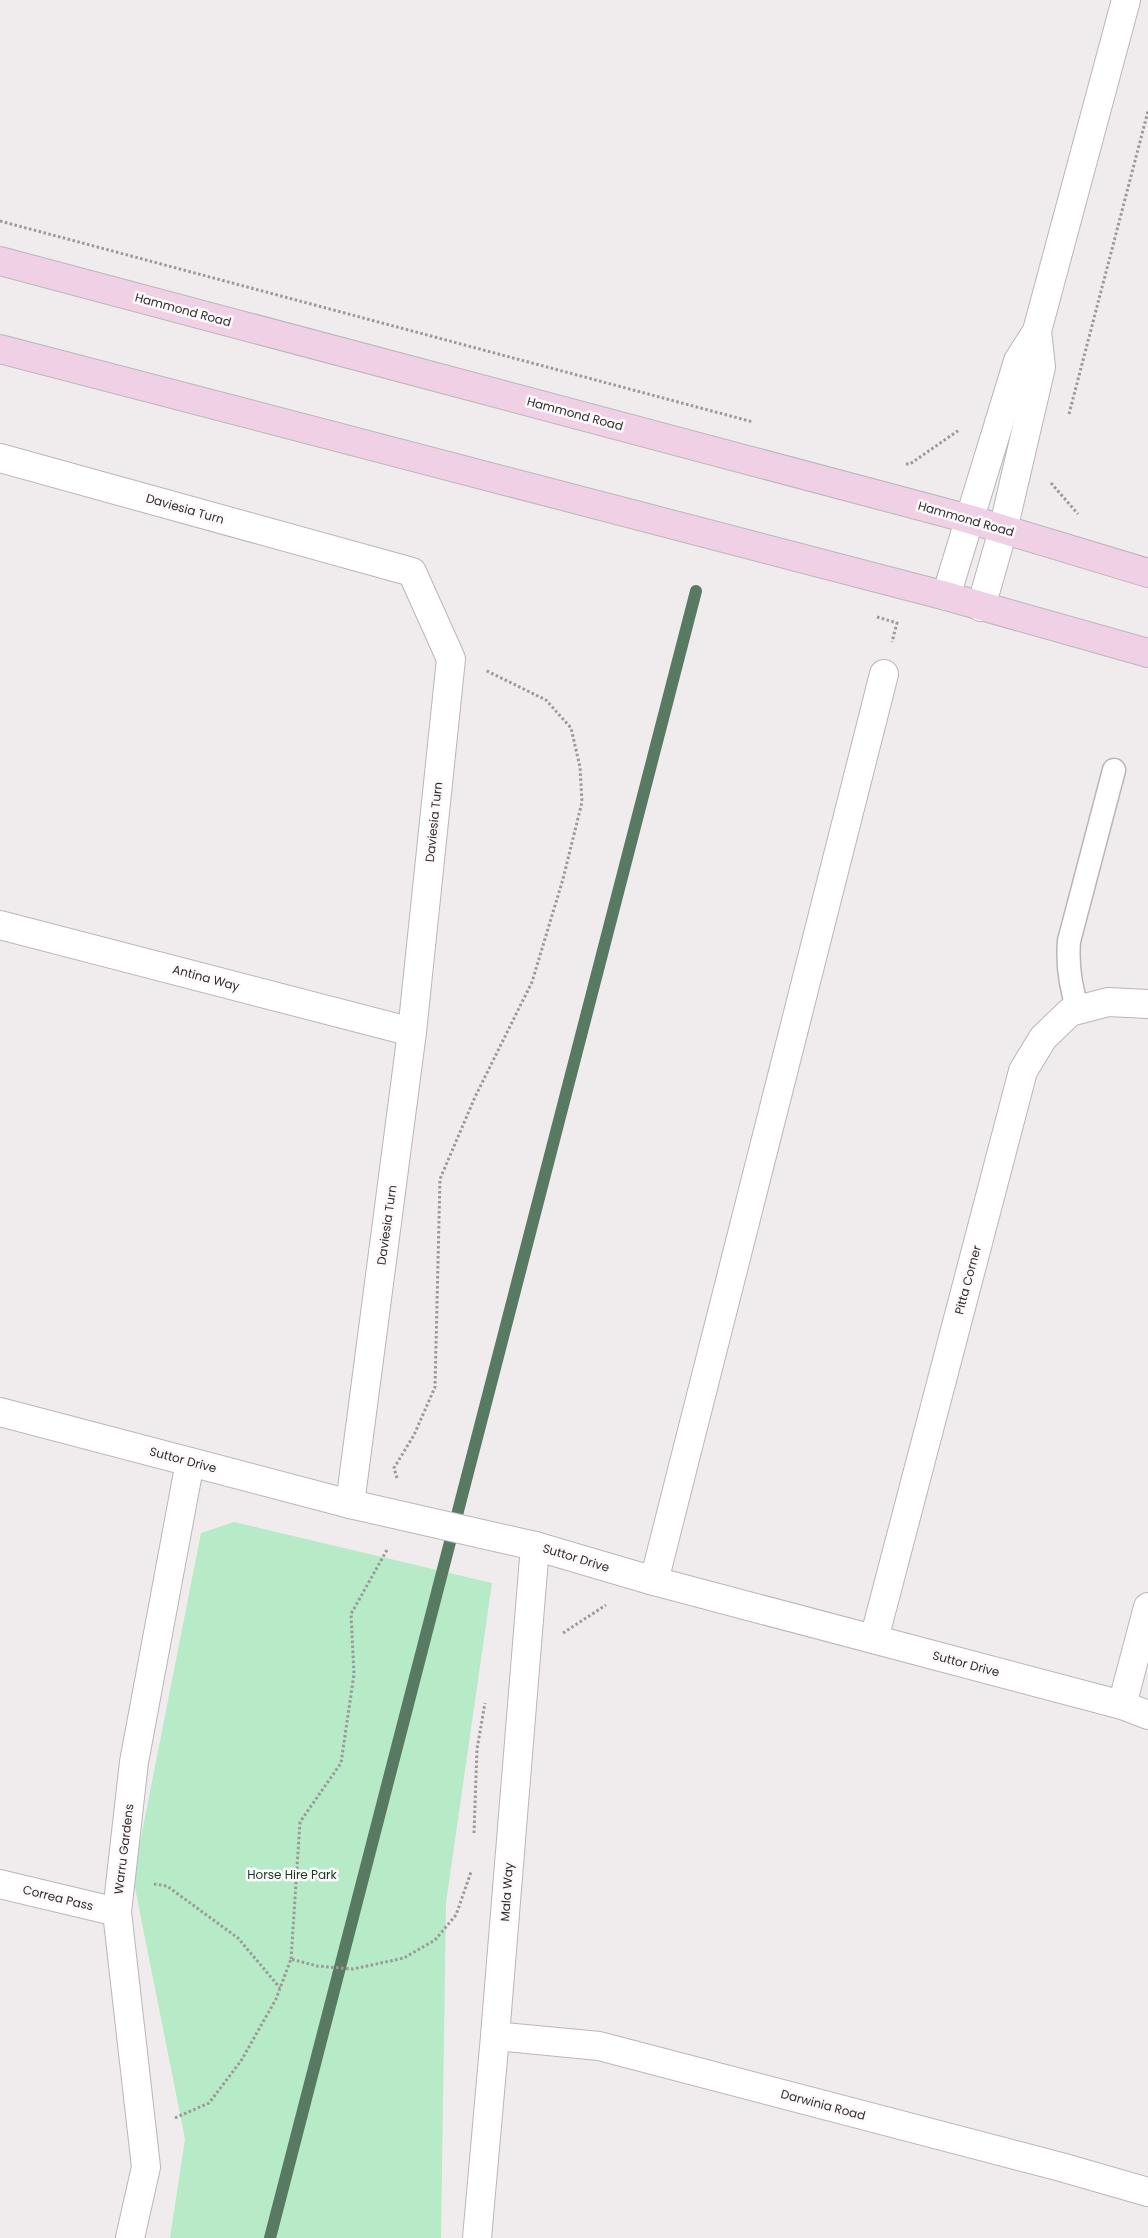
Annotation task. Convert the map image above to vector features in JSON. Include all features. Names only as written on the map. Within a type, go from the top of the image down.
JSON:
[{"type":"main road","name":"Hammond Road","points":[[0,261],[969,519],[1148,573]]},
{"type":"main road","points":[[0,349],[946,596],[1148,652]]},
{"type":"street","points":[[946,596],[1018,361],[1037,331],[1126,0]]},
{"type":"street","points":[[981,607],[1003,530],[1041,367],[1037,331]]},
{"type":"street","name":"Daviesia Turn","points":[[0,458],[412,572],[451,659],[412,1032],[350,1504]]},
{"type":"street","points":[[654,1581],[884,674]]},
{"type":"street","name":"Antina Way","points":[[0,924],[412,1032]]},
{"type":"street","name":"Pitta Corner","points":[[874,1640],[1023,1071],[1042,1038],[1070,1012],[1108,1002],[1148,1004]]},
{"type":"street","name":"Suttor Drive","points":[[0,1412],[350,1504],[535,1546],[654,1581],[1122,1706],[1148,1715]]},
{"type":"street","name":"Warru Gardens","points":[[130,2238],[146,2167],[117,1912],[134,1762],[190,1462]]},
{"type":"street","name":"Mala Way","points":[[477,2238],[535,1546]]},
{"type":"street","points":[[1122,1706],[1148,1607]]},
{"type":"street","name":"Correa Pass","points":[[0,1884],[117,1912]]},
{"type":"street","name":"Darwinia Road","points":[[495,2036],[599,2046],[1061,2167],[1148,2192]]},
{"type":"lane","points":[[1078,1010],[1071,991],[1067,966],[1069,941],[1114,770]]},
{"type":"path","points":[[1067,420],[1148,111]]},
{"type":"path","points":[[0,221],[753,422]]},
{"type":"path","points":[[902,462],[910,464],[977,416],[999,422]]},
{"type":"path","points":[[1053,474],[1050,482],[1078,515]]},
{"type":"path","points":[[870,615],[897,623],[884,674]]},
{"type":"path","points":[[398,1483],[394,1468],[414,1435],[435,1387],[440,1179],[475,1097],[532,982],[563,879],[582,802],[580,767],[571,728],[546,700],[493,672],[451,659]]},
{"type":"path","points":[[172,2120],[209,2103],[241,2061],[280,1988],[291,1959],[300,1822],[341,1763],[354,1674],[351,1614],[391,1542],[398,1515]]},
{"type":"path","points":[[558,1636],[607,1604]]},
{"type":"path","points":[[474,1838],[478,1748],[487,1687],[522,1691]]},
{"type":"path","points":[[291,1959],[317,1966],[353,1969],[404,1958],[435,1940],[456,1915],[466,1893],[473,1864]]},
{"type":"path","points":[[121,1876],[167,1886],[238,1938],[280,1988]]},
{"type":"green space","name":"Horse Hire Park","points":[[234,1522],[492,1583],[446,1903],[441,2238],[170,2238],[185,2139],[133,1878],[201,1533]]},
{"type":"waterway","points":[[270,2238],[696,591]]}]
